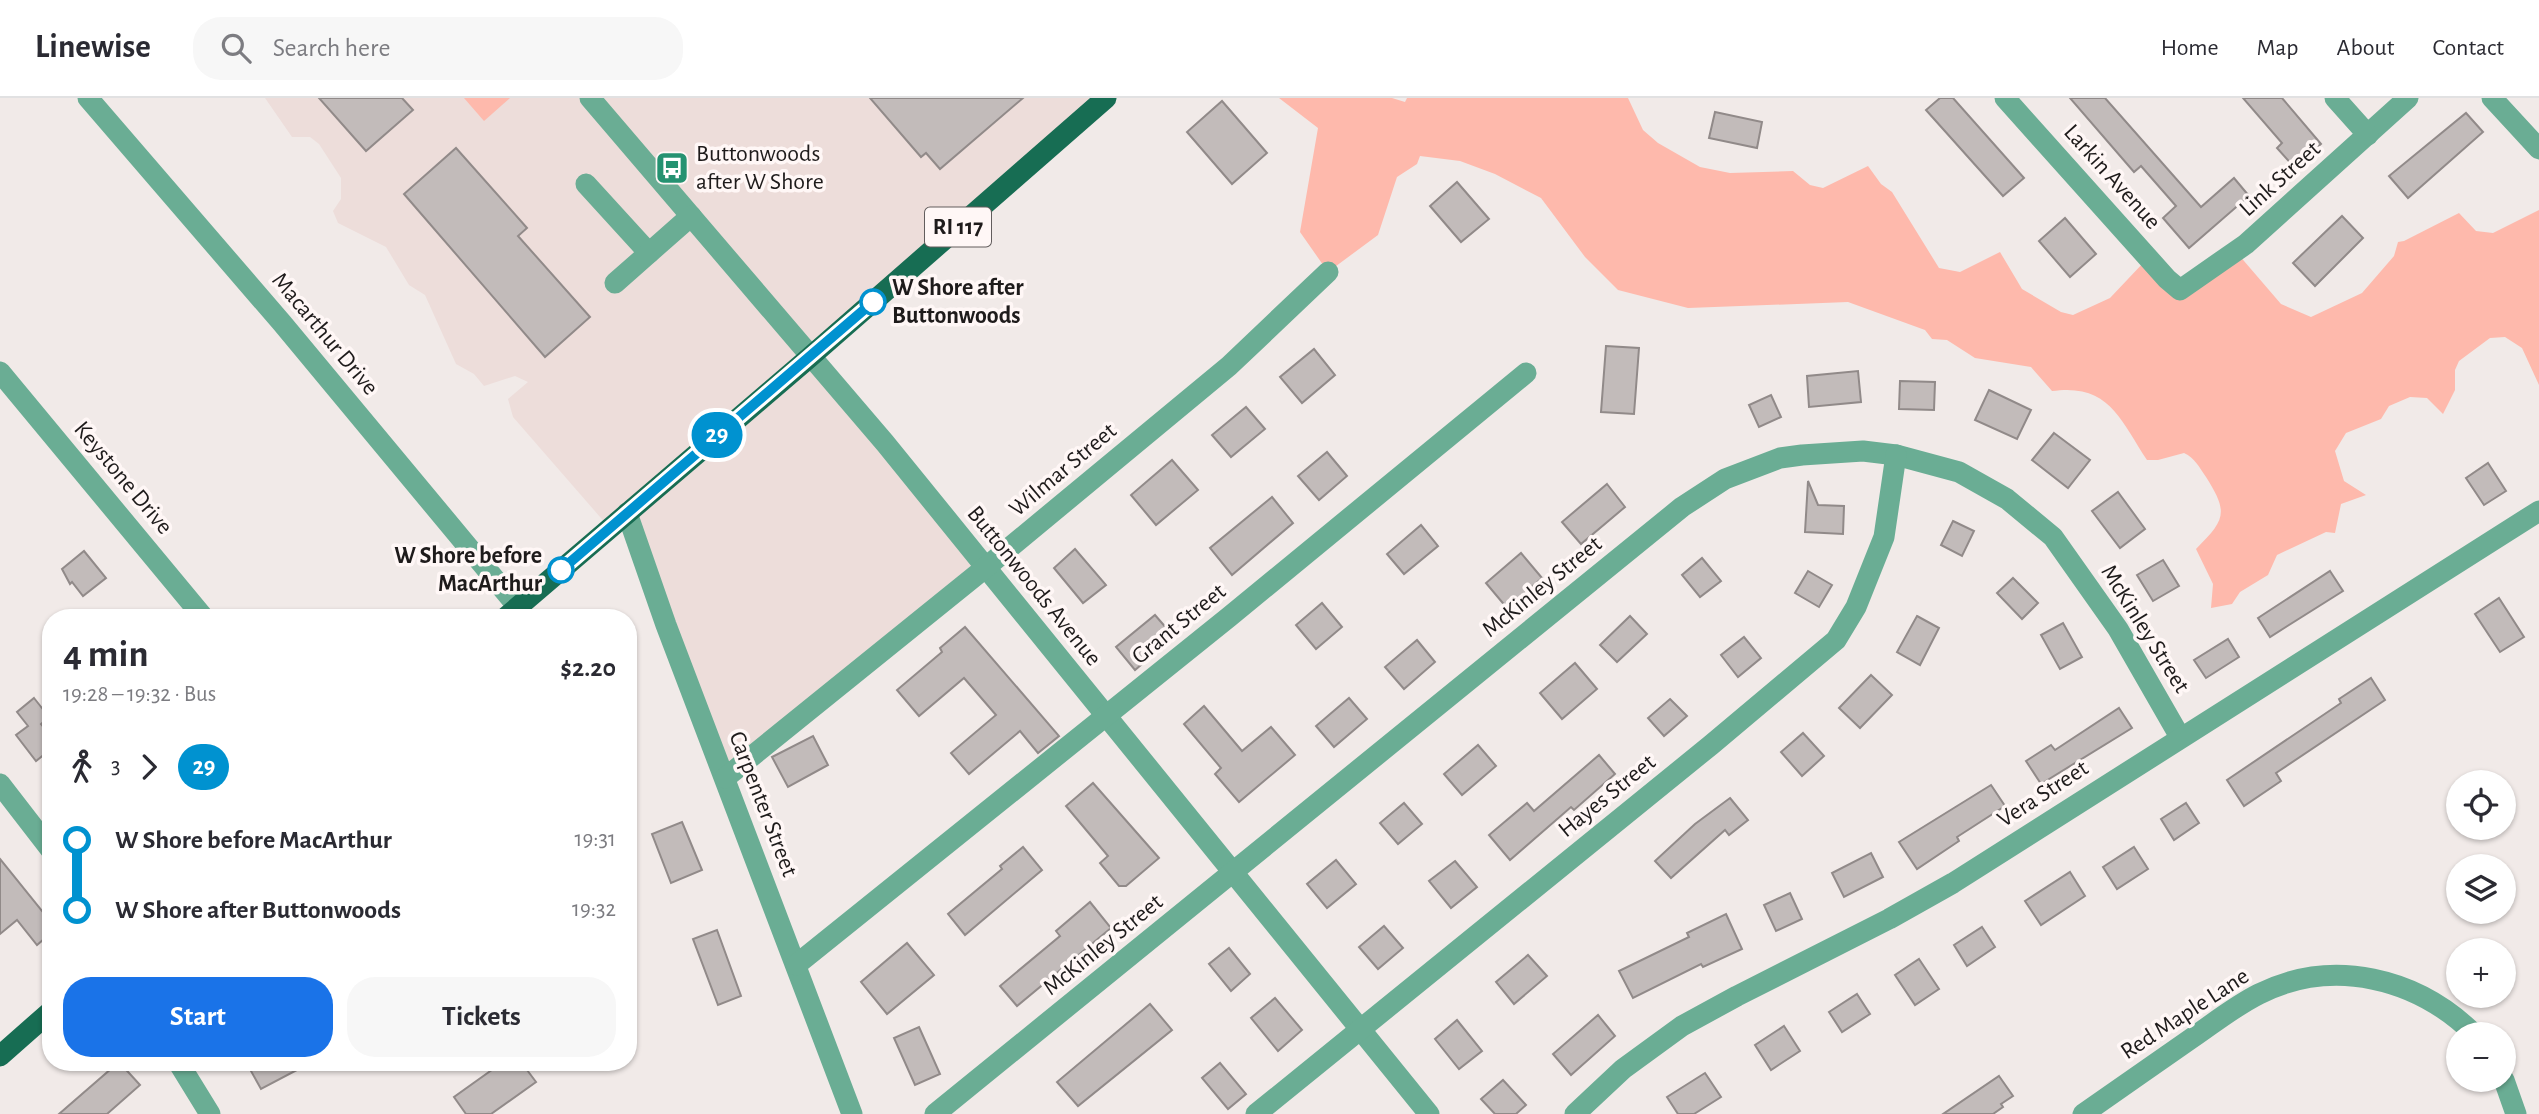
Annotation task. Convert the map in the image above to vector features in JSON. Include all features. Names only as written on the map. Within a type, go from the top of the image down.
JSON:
[{"type":"main road","name":"RI 117","points":[[515,609],[810,357],[1106,98]]},
{"type":"main road","points":[[0,1056],[42,1020]]},
{"type":"street","name":"Macarthur Drive","points":[[88,98],[282,323],[510,609]]},
{"type":"street","name":"Buttonwoods Avenue","points":[[590,98],[885,443],[1429,1114]]},
{"type":"street","name":"Larkin Avenue","points":[[2005,98],[2167,279],[2180,290]]},
{"type":"street","points":[[2335,98],[2368,135]]},
{"type":"street","name":"Link Street","points":[[2180,290],[2246,244],[2408,98]]},
{"type":"street","points":[[2492,98],[2539,149]]},
{"type":"street","points":[[586,184],[649,253]]},
{"type":"street","points":[[615,283],[691,216]]},
{"type":"street","name":"Wilmar Street","points":[[725,778],[1229,366],[1328,272]]},
{"type":"street","name":"Keystone Drive","points":[[0,372],[197,609]]},
{"type":"street","name":"Grant Street","points":[[796,965],[1526,373]]},
{"type":"street","name":"McKinley Street","points":[[935,1114],[1682,506],[1738,473],[1780,458],[1823,452],[1863,451],[1896,455],[1959,472],[1992,489],[2023,510],[2053,537],[2118,629],[2180,737]]},
{"type":"street","name":"Hayes Street","points":[[1256,1114],[1711,745],[1836,640],[1856,607],[1884,537],[1896,455]]},
{"type":"street","name":"Vera Street","points":[[1575,1114],[1623,1069],[1682,1026],[1953,883],[2539,511]]},
{"type":"street","name":"Carpenter Street","points":[[627,513],[666,625],[852,1114]]},
{"type":"street","points":[[0,784],[42,838]]},
{"type":"street","name":"Red Maple Lane","points":[[2083,1114],[2259,994],[2315,976],[2350,974],[2393,983],[2435,1003],[2462,1022]]},
{"type":"street","points":[[184,1071],[210,1114]]},
{"type":"street","points":[[2508,1092],[2516,1114]]},
{"type":"shaded area","points":[[265,98],[1110,98],[812,361],[978,560],[729,765],[634,533],[607,525],[513,417],[508,399],[528,382],[515,376],[484,386],[474,374],[456,364],[425,295],[409,285],[386,247],[338,223],[333,211],[341,199],[341,178],[319,144],[310,137],[292,137]]},
{"type":"shaded area","points":[[464,98],[510,98],[484,121]]},
{"type":"shaded area","points":[[1279,98],[1392,98],[1405,102],[1407,98],[1628,98],[1643,130],[1658,143],[1700,167],[1730,173],[1793,171],[1810,185],[1823,188],[1868,166],[1881,184],[1892,192],[1939,268],[1960,272],[2000,252],[2022,289],[2061,312],[2073,315],[2110,298],[2145,261],[2177,289],[2238,254],[2281,304],[2311,317],[2362,293],[2394,256],[2398,242],[2459,213],[2476,231],[2493,233],[2539,210],[2539,385],[2522,348],[2505,337],[2490,338],[2459,361],[2455,370],[2455,390],[2443,414],[2427,398],[2410,397],[2389,406],[2381,419],[2346,433],[2335,451],[2344,481],[2366,495],[2341,504],[2335,533],[2326,532],[2277,555],[2268,575],[2240,592],[2232,604],[2211,608],[2213,584],[2196,549],[2213,531],[2220,516],[2221,508],[2213,489],[2196,463],[2184,453],[2147,460],[2120,418],[2100,399],[2071,390],[2052,391],[2031,367],[1975,358],[1947,340],[1932,339],[1925,330],[1848,302],[1688,308],[1618,290],[1585,257],[1541,198],[1495,174],[1460,161],[1420,156],[1417,164],[1397,177],[1378,235],[1328,272],[1300,232],[1318,128]]},
{"type":"building","points":[[319,98],[402,98],[413,110],[366,151]]},
{"type":"building","points":[[870,98],[1023,98],[940,169],[926,153],[921,157]]},
{"type":"building","points":[[1940,98],[1953,98],[2024,178],[2003,196],[1926,110]]},
{"type":"building","points":[[2070,98],[2105,98],[2201,207],[2234,178],[2249,196],[2189,248],[2163,218],[2176,206],[2141,166],[2134,172]]},
{"type":"building","points":[[2243,98],[2282,98],[2321,144],[2294,167],[2277,148],[2282,143]]},
{"type":"building","points":[[1222,101],[1267,153],[1232,184],[1187,132]]},
{"type":"building","points":[[1715,112],[1762,122],[1757,148],[1709,138]]},
{"type":"building","points":[[2466,113],[2483,132],[2408,198],[2389,176]]},
{"type":"building","points":[[456,148],[527,228],[518,236],[590,317],[545,357],[404,194]]},
{"type":"building","points":[[1457,182],[1489,219],[1461,242],[1430,206]]},
{"type":"building","points":[[2342,216],[2363,238],[2315,286],[2293,263]]},
{"type":"building","points":[[2065,218],[2096,254],[2070,277],[2039,241]]},
{"type":"building","points":[[1606,346],[1639,348],[1634,414],[1601,412]]},
{"type":"building","points":[[1314,349],[1335,375],[1302,403],[1280,377]]},
{"type":"building","points":[[1858,371],[1861,402],[1809,407],[1807,376]]},
{"type":"building","points":[[1900,381],[1935,382],[1934,410],[1899,409]]},
{"type":"building","points":[[1989,390],[2031,410],[2017,439],[1975,420]]},
{"type":"building","points":[[1771,395],[1781,417],[1759,427],[1749,405]]},
{"type":"building","points":[[1246,407],[1265,429],[1231,457],[1212,435]]},
{"type":"building","points":[[2054,433],[2090,460],[2068,488],[2032,460]]},
{"type":"building","points":[[1327,452],[1347,476],[1319,500],[1298,476]]},
{"type":"building","points":[[1172,460],[1198,490],[1156,525],[1131,495]]},
{"type":"building","points":[[2488,463],[2506,491],[2484,505],[2466,478]]},
{"type":"building","points":[[1808,481],[1818,505],[1844,506],[1843,534],[1805,532]]},
{"type":"building","points":[[1607,484],[1625,507],[1581,544],[1562,522]]},
{"type":"building","points":[[2118,492],[2145,529],[2120,548],[2092,511]]},
{"type":"building","points":[[1272,497],[1293,523],[1232,575],[1210,548]]},
{"type":"building","points":[[1953,521],[1974,531],[1962,556],[1941,545]]},
{"type":"building","points":[[1421,525],[1438,546],[1404,574],[1387,554]]},
{"type":"building","points":[[1075,549],[1106,585],[1083,603],[1054,568]]},
{"type":"building","points":[[84,551],[106,578],[83,596],[72,582],[70,584],[62,569]]},
{"type":"building","points":[[1521,553],[1542,578],[1507,608],[1486,583]]},
{"type":"building","points":[[1702,558],[1721,581],[1700,597],[1682,575]]},
{"type":"building","points":[[2163,560],[2179,586],[2153,601],[2137,575]]},
{"type":"building","points":[[1808,571],[1832,585],[1819,607],[1795,593]]},
{"type":"building","points":[[2330,571],[2343,591],[2270,637],[2258,618]]},
{"type":"building","points":[[2013,578],[2038,603],[2022,619],[1997,593]]},
{"type":"building","points":[[2499,598],[2524,637],[2500,652],[2475,614]]},
{"type":"building","points":[[1322,603],[1342,627],[1316,649],[1296,625]]},
{"type":"building","points":[[1155,615],[1174,637],[1135,670],[1116,647]]},
{"type":"building","points":[[1630,616],[1647,634],[1617,662],[1600,645]]},
{"type":"building","points":[[1917,616],[1939,628],[1920,665],[1897,652]]},
{"type":"building","points":[[2063,623],[2082,657],[2060,669],[2041,635]]},
{"type":"building","points":[[965,627],[1059,736],[1038,753],[1020,731],[969,774],[951,753],[996,715],[964,678],[919,716],[897,690],[942,652],[940,648]]},
{"type":"building","points":[[1744,637],[1761,658],[1738,677],[1721,655]]},
{"type":"building","points":[[2228,639],[2239,657],[2206,678],[2194,660]]},
{"type":"building","points":[[1417,640],[1435,662],[1404,689],[1385,667]]},
{"type":"building","points":[[1575,663],[1597,689],[1562,719],[1540,693]]},
{"type":"building","points":[[1871,675],[1892,695],[1860,728],[1839,708]]},
{"type":"building","points":[[2371,678],[2385,700],[2276,773],[2281,781],[2244,806],[2227,780],[2341,703],[2339,699]]},
{"type":"building","points":[[34,698],[42,708],[42,756],[36,761],[16,735],[28,726],[17,712]]},
{"type":"building","points":[[1349,698],[1367,719],[1334,747],[1316,726]]},
{"type":"building","points":[[1670,699],[1687,716],[1664,736],[1648,718]]},
{"type":"building","points":[[1204,706],[1242,751],[1271,727],[1295,755],[1239,802],[1215,774],[1221,768],[1184,724]]},
{"type":"building","points":[[2119,708],[2132,728],[2041,784],[2026,761],[2051,745],[2055,750]]},
{"type":"building","points":[[1803,733],[1824,756],[1802,776],[1781,752]]},
{"type":"building","points":[[813,736],[828,765],[788,787],[772,757]]},
{"type":"building","points":[[1478,745],[1496,766],[1462,795],[1444,774]]},
{"type":"building","points":[[1599,755],[1615,774],[1574,810],[1571,807],[1510,860],[1489,835],[1527,803],[1534,811]]},
{"type":"building","points":[[1093,783],[1159,858],[1126,886],[1119,886],[1100,863],[1108,856],[1066,806]]},
{"type":"building","points":[[1991,785],[2005,806],[1957,837],[1959,841],[1917,869],[1899,842]]},
{"type":"building","points":[[1730,798],[1748,820],[1729,835],[1725,830],[1671,878],[1655,861],[1695,824]]},
{"type":"building","points":[[1404,803],[1422,824],[1398,844],[1380,823]]},
{"type":"building","points":[[2186,803],[2199,823],[2174,840],[2161,819]]},
{"type":"building","points":[[682,822],[702,870],[671,883],[652,834]]},
{"type":"building","points":[[1023,847],[1042,870],[965,935],[948,914],[1002,869],[1000,866]]},
{"type":"building","points":[[2134,847],[2148,869],[2117,889],[2103,867]]},
{"type":"building","points":[[1871,853],[1883,877],[1844,897],[1832,873]]},
{"type":"building","points":[[0,859],[42,911],[42,941],[37,945],[17,920],[0,934]]},
{"type":"building","points":[[1336,860],[1356,884],[1327,908],[1307,884]]},
{"type":"building","points":[[1455,861],[1477,887],[1451,908],[1429,881]]},
{"type":"building","points":[[2070,872],[2085,896],[2041,925],[2025,901]]},
{"type":"building","points":[[1790,893],[1802,919],[1776,931],[1764,905]]},
{"type":"building","points":[[1090,902],[1111,928],[1017,1006],[1000,986],[1060,936],[1056,931]]},
{"type":"building","points":[[1726,914],[1742,949],[1703,967],[1701,964],[1633,998],[1619,971],[1689,937],[1687,933]]},
{"type":"building","points":[[1384,926],[1403,948],[1378,969],[1359,947]]},
{"type":"building","points":[[1982,927],[1995,947],[1967,966],[1954,945]]},
{"type":"building","points":[[717,930],[741,996],[718,1005],[693,939]]},
{"type":"building","points":[[907,943],[934,975],[887,1014],[861,982]]},
{"type":"building","points":[[1229,948],[1250,974],[1231,991],[1209,964]]},
{"type":"building","points":[[1528,955],[1547,976],[1514,1004],[1496,982]]},
{"type":"building","points":[[1919,959],[1939,989],[1915,1005],[1895,975]]},
{"type":"building","points":[[1857,994],[1870,1014],[1842,1032],[1829,1012]]},
{"type":"building","points":[[1275,998],[1302,1030],[1278,1051],[1251,1018]]},
{"type":"building","points":[[1150,1004],[1172,1030],[1078,1106],[1057,1082]]},
{"type":"building","points":[[1598,1015],[1615,1036],[1571,1075],[1553,1054]]},
{"type":"building","points":[[1457,1020],[1482,1051],[1459,1069],[1435,1039]]},
{"type":"building","points":[[1784,1026],[1800,1051],[1771,1070],[1755,1045]]},
{"type":"building","points":[[919,1027],[940,1074],[915,1085],[894,1038]]},
{"type":"building","points":[[1220,1063],[1246,1094],[1228,1109],[1202,1078]]},
{"type":"building","points":[[109,1071],[127,1071],[140,1085],[107,1114],[59,1114]]},
{"type":"building","points":[[251,1071],[295,1071],[261,1089]]},
{"type":"building","points":[[490,1071],[528,1071],[536,1082],[491,1114],[466,1114],[454,1097]]},
{"type":"building","points":[[1705,1073],[1721,1097],[1694,1114],[1678,1114],[1667,1097]]},
{"type":"building","points":[[1999,1076],[2013,1096],[1993,1114],[1943,1114]]},
{"type":"building","points":[[1503,1080],[1526,1105],[1516,1114],[1495,1114],[1481,1099]]},
{"type":"bus line","name":"29","points":[[561,570],[873,302]]},
{"type":"place","name":"Buttonwoods after W Shore","points":[[672,168]]},
{"type":"place","name":"W Shore after Buttonwoods","points":[[873,302]]},
{"type":"place","name":"W Shore before MacArthur","points":[[561,570]]}]
